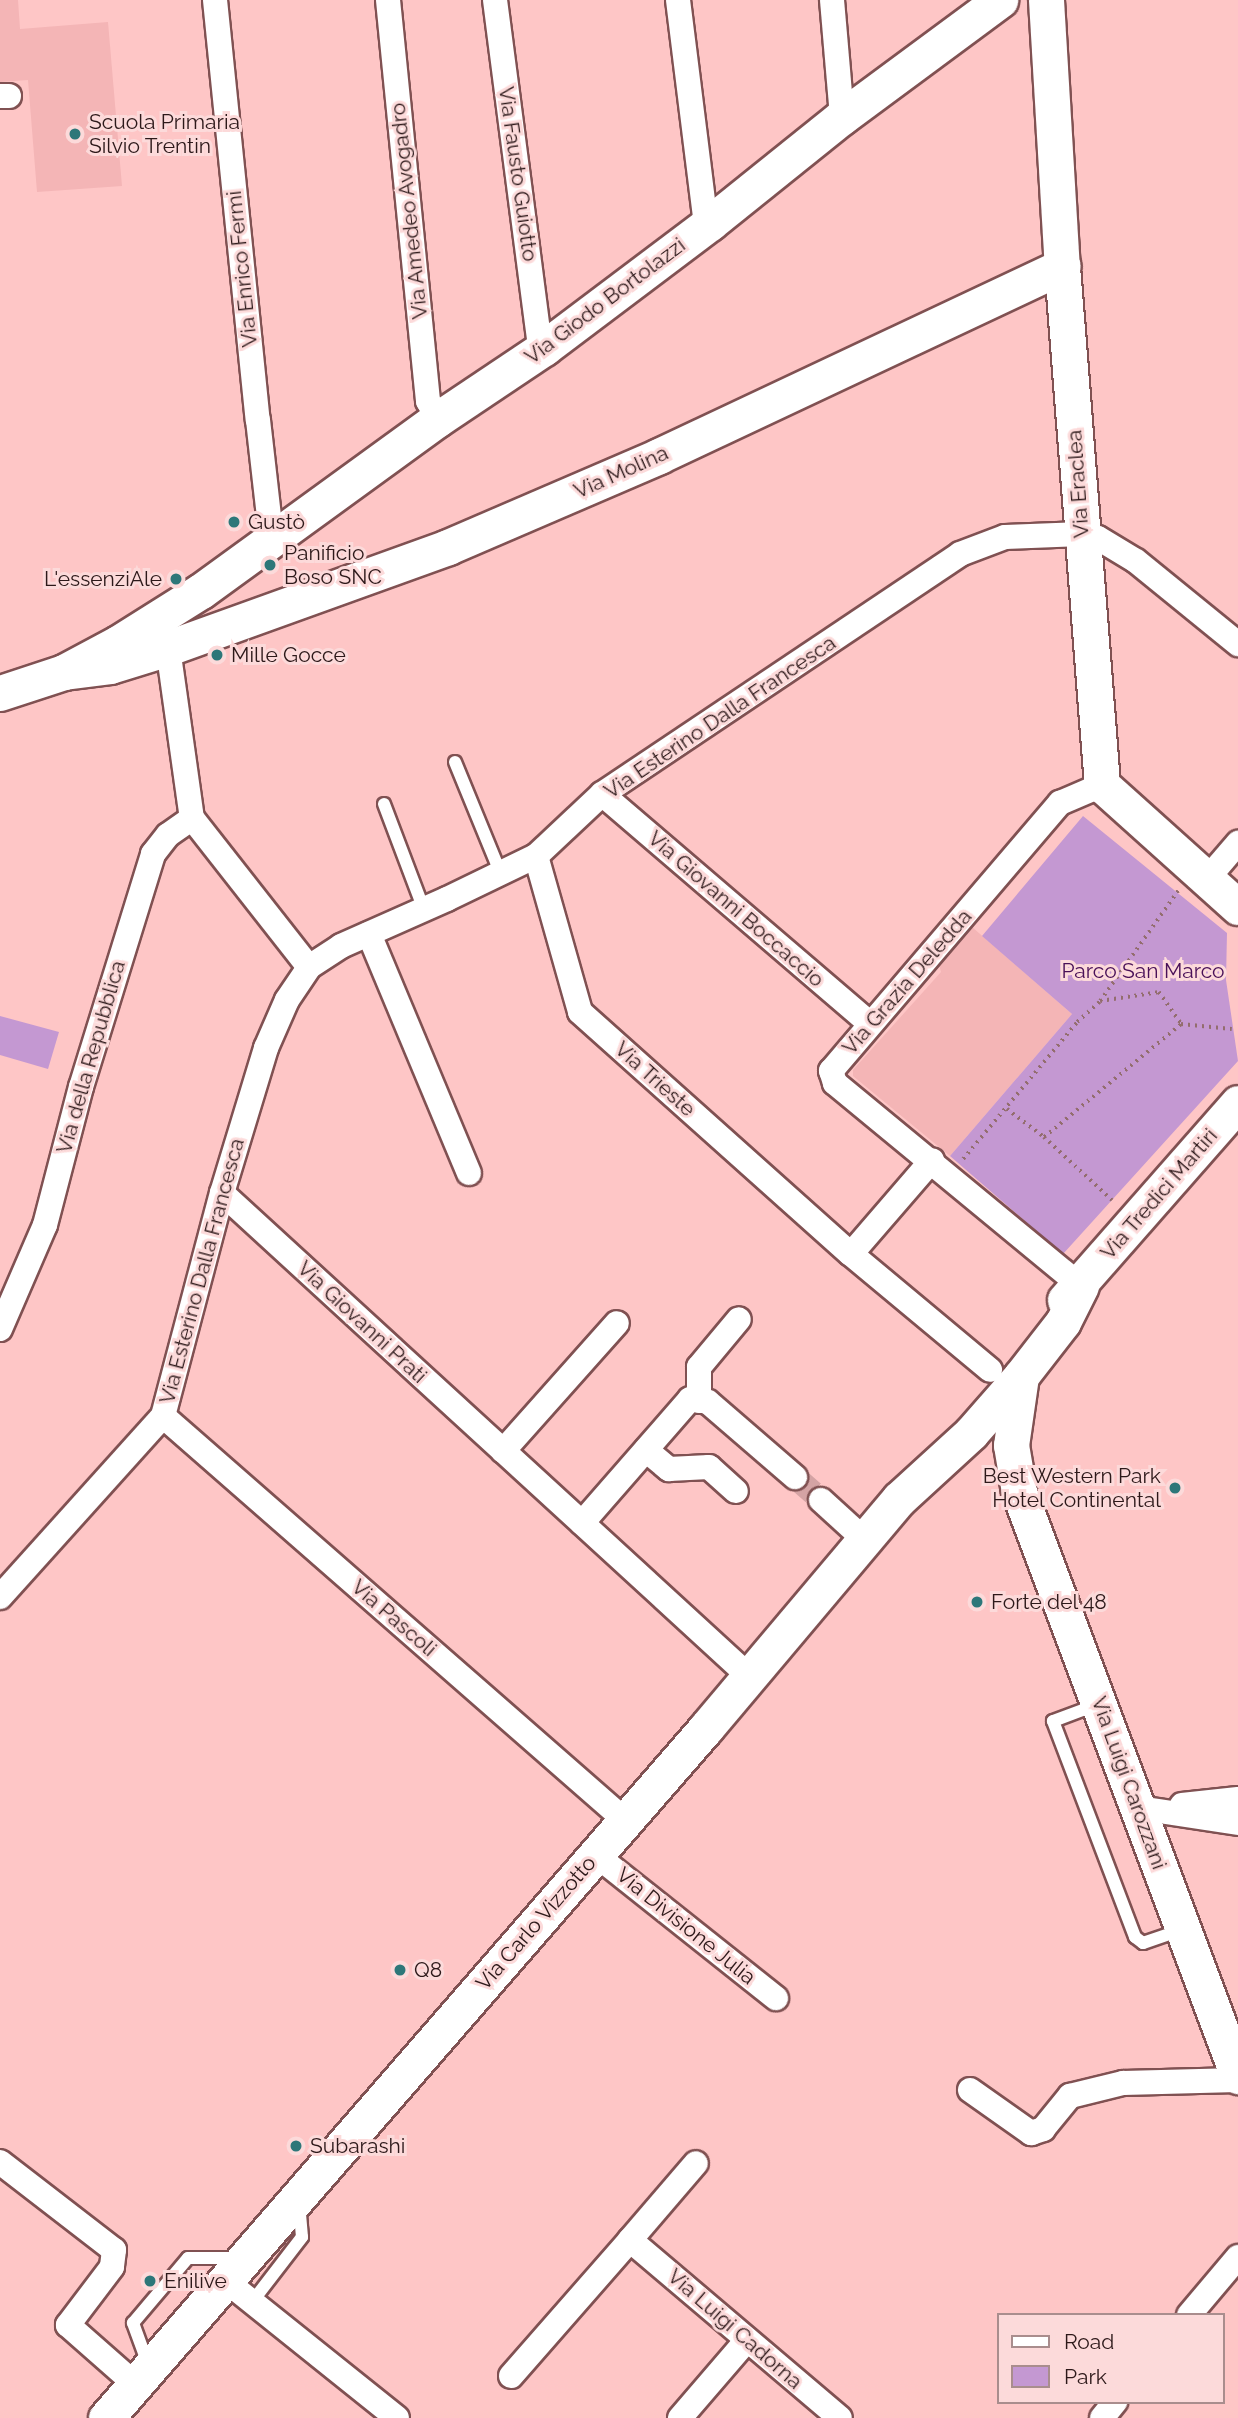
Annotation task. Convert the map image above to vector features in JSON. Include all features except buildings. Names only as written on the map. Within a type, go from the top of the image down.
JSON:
[{"type":"street","name":"Via Enrico Fermi","points":[[215,0],[259,433],[270,525],[274,537]]},
{"type":"street","name":"Via Amedeo Avogadro","points":[[388,0],[428,401],[438,419]]},
{"type":"street","name":"Via Fausto Guiotto","points":[[495,0],[539,337],[544,348]]},
{"type":"street","points":[[678,0],[705,216],[710,223]]},
{"type":"street","points":[[832,0],[842,117]]},
{"type":"street","name":"Via Giodo Bortolazzi","points":[[64,673],[201,591],[438,419],[544,348],[710,223],[842,117],[1000,0]]},
{"type":"street","name":"Via Eraclea","points":[[1046,0],[1062,266],[1102,785]]},
{"type":"street","name":"Via Molina","points":[[167,648],[448,547],[659,456],[1062,266]]},
{"type":"street","points":[[1082,534],[1098,538],[1136,561],[1238,644]]},
{"type":"street","name":"Via Esterino Dalla Francesca","points":[[0,1597],[163,1416],[222,1193],[266,1048],[287,1000],[309,967],[341,946],[536,856],[602,794],[960,554],[1005,537],[1082,534]]},
{"type":"street","name":"Via Giodo Bortolazzi","points":[[0,693],[64,673],[110,666],[167,648],[166,635],[170,624],[189,608],[201,591]]},
{"type":"street","points":[[167,648],[192,818],[309,967]]},
{"type":"street","points":[[1102,785],[1192,885],[1238,907]]},
{"type":"street","name":"Via Grazia Deledda","points":[[1081,1286],[835,1083],[831,1071],[1060,803],[1102,785]]},
{"type":"street","name":"Via Giovanni Boccaccio","points":[[602,794],[870,1024]]},
{"type":"street","name":"Via della Repubblica","points":[[3,1314],[45,1225],[80,1087],[153,854],[168,835],[192,818]]},
{"type":"street","points":[[1192,885],[1238,843]]},
{"type":"street","name":"Via Trieste","points":[[536,856],[580,1012],[851,1254],[1006,1373]]},
{"type":"street","points":[[369,934],[469,1173]]},
{"type":"street","name":"Via Tredici Martiri","points":[[975,1416],[1032,1345],[1038,1329],[1081,1286],[1238,1103]]},
{"type":"street","points":[[851,1254],[941,1168]]},
{"type":"street","name":"Via Giovanni Prati","points":[[222,1193],[750,1677]]},
{"type":"street","name":"Via Tredici Martiri","points":[[975,1416],[1006,1373],[1063,1322],[1081,1286]]},
{"type":"street","points":[[699,1401],[699,1367],[738,1319]]},
{"type":"street","points":[[503,1451],[617,1323]]},
{"type":"street","name":"Via Luigi Carozzani","points":[[1006,1373],[1018,1492]]},
{"type":"street","points":[[582,1523],[690,1399],[708,1402],[794,1477]]},
{"type":"street","name":"Via Pascoli","points":[[163,1416],[626,1821]]},
{"type":"street","name":"Via Luigi Carozzani","points":[[975,1416],[1012,1444]]},
{"type":"street","name":"Via Luigi Carozzani","points":[[970,2090],[1031,2133],[1043,2129],[1070,2096],[1124,2083],[1238,2078],[1100,1704],[1018,1492],[975,1416]]},
{"type":"street","name":"Via Carlo Vizzotto","points":[[106,2418],[142,2376],[241,2280],[297,2197],[626,1821],[899,1499],[975,1416]]},
{"type":"street","points":[[646,1450],[669,1469],[709,1467],[736,1491]]},
{"type":"street","points":[[821,1500],[865,1540]]},
{"type":"street","points":[[1139,1808],[1238,1799]]},
{"type":"street","points":[[1139,1808],[1238,1823]]},
{"type":"street","name":"Via Divisione Julia","points":[[596,1855],[776,1998]]},
{"type":"street","points":[[0,2162],[114,2250],[112,2267],[68,2325],[142,2376]]},
{"type":"street","points":[[512,2376],[696,2164]]},
{"type":"street","name":"Via Luigi Cadorna","points":[[630,2240],[840,2418]]},
{"type":"street","points":[[1191,2313],[1238,2257]]},
{"type":"street","points":[[241,2280],[397,2418]]},
{"type":"street","points":[[680,2418],[747,2340]]},
{"type":"street","points":[[1102,2418],[1113,2404]]},
{"type":"lane","points":[[455,762],[501,874]]},
{"type":"lane","points":[[384,804],[424,910]]},
{"type":"lane","points":[[1100,1704],[1053,1721],[1135,1937],[1143,1943],[1183,1929]]},
{"type":"path","points":[[941,1168],[1007,1109],[1077,1022],[1100,1001],[1192,885]]},
{"type":"path","points":[[1100,1001],[1159,992],[1181,1024]]},
{"type":"path","points":[[1044,1137],[1181,1024],[1232,1029]]},
{"type":"path","points":[[1007,1109],[1044,1137],[1112,1200]]},
{"type":"shaded area","name":"Scuola Primaria Silvio Trentin","points":[[0,0],[18,0],[20,29],[108,22],[122,186],[37,192],[28,80],[0,82]]},
{"type":"shaded area","points":[[972,927],[1072,1014],[950,1156],[853,1076],[853,1070],[941,972],[939,965]]},
{"type":"green space","name":"Parco San Marco","points":[[1083,816],[1227,933],[1226,980],[1238,1061],[1063,1254],[950,1156],[1072,1014],[982,936]]},
{"type":"green space","points":[[0,1016],[59,1032],[48,1069],[0,1055]]},
{"type":"tunnel","points":[[795,1477],[821,1500]]},
{"type":"place","name":"Scuola Primaria Silvio Trentin","points":[[75,134]]},
{"type":"place","name":"Gustò","points":[[234,522]]},
{"type":"place","name":"Panificio Boso SNC","points":[[270,565]]},
{"type":"place","name":"L'essenziAle","points":[[176,579]]},
{"type":"place","name":"Mille Gocce","points":[[217,655]]},
{"type":"place","name":"Best Western Park Hotel Continental","points":[[1175,1488]]},
{"type":"place","name":"Forte del 48","points":[[977,1602]]},
{"type":"place","name":"Q8","points":[[400,1970]]},
{"type":"place","name":"Subarashi","points":[[296,2146]]},
{"type":"place","name":"Enilive","points":[[150,2281]]}]
